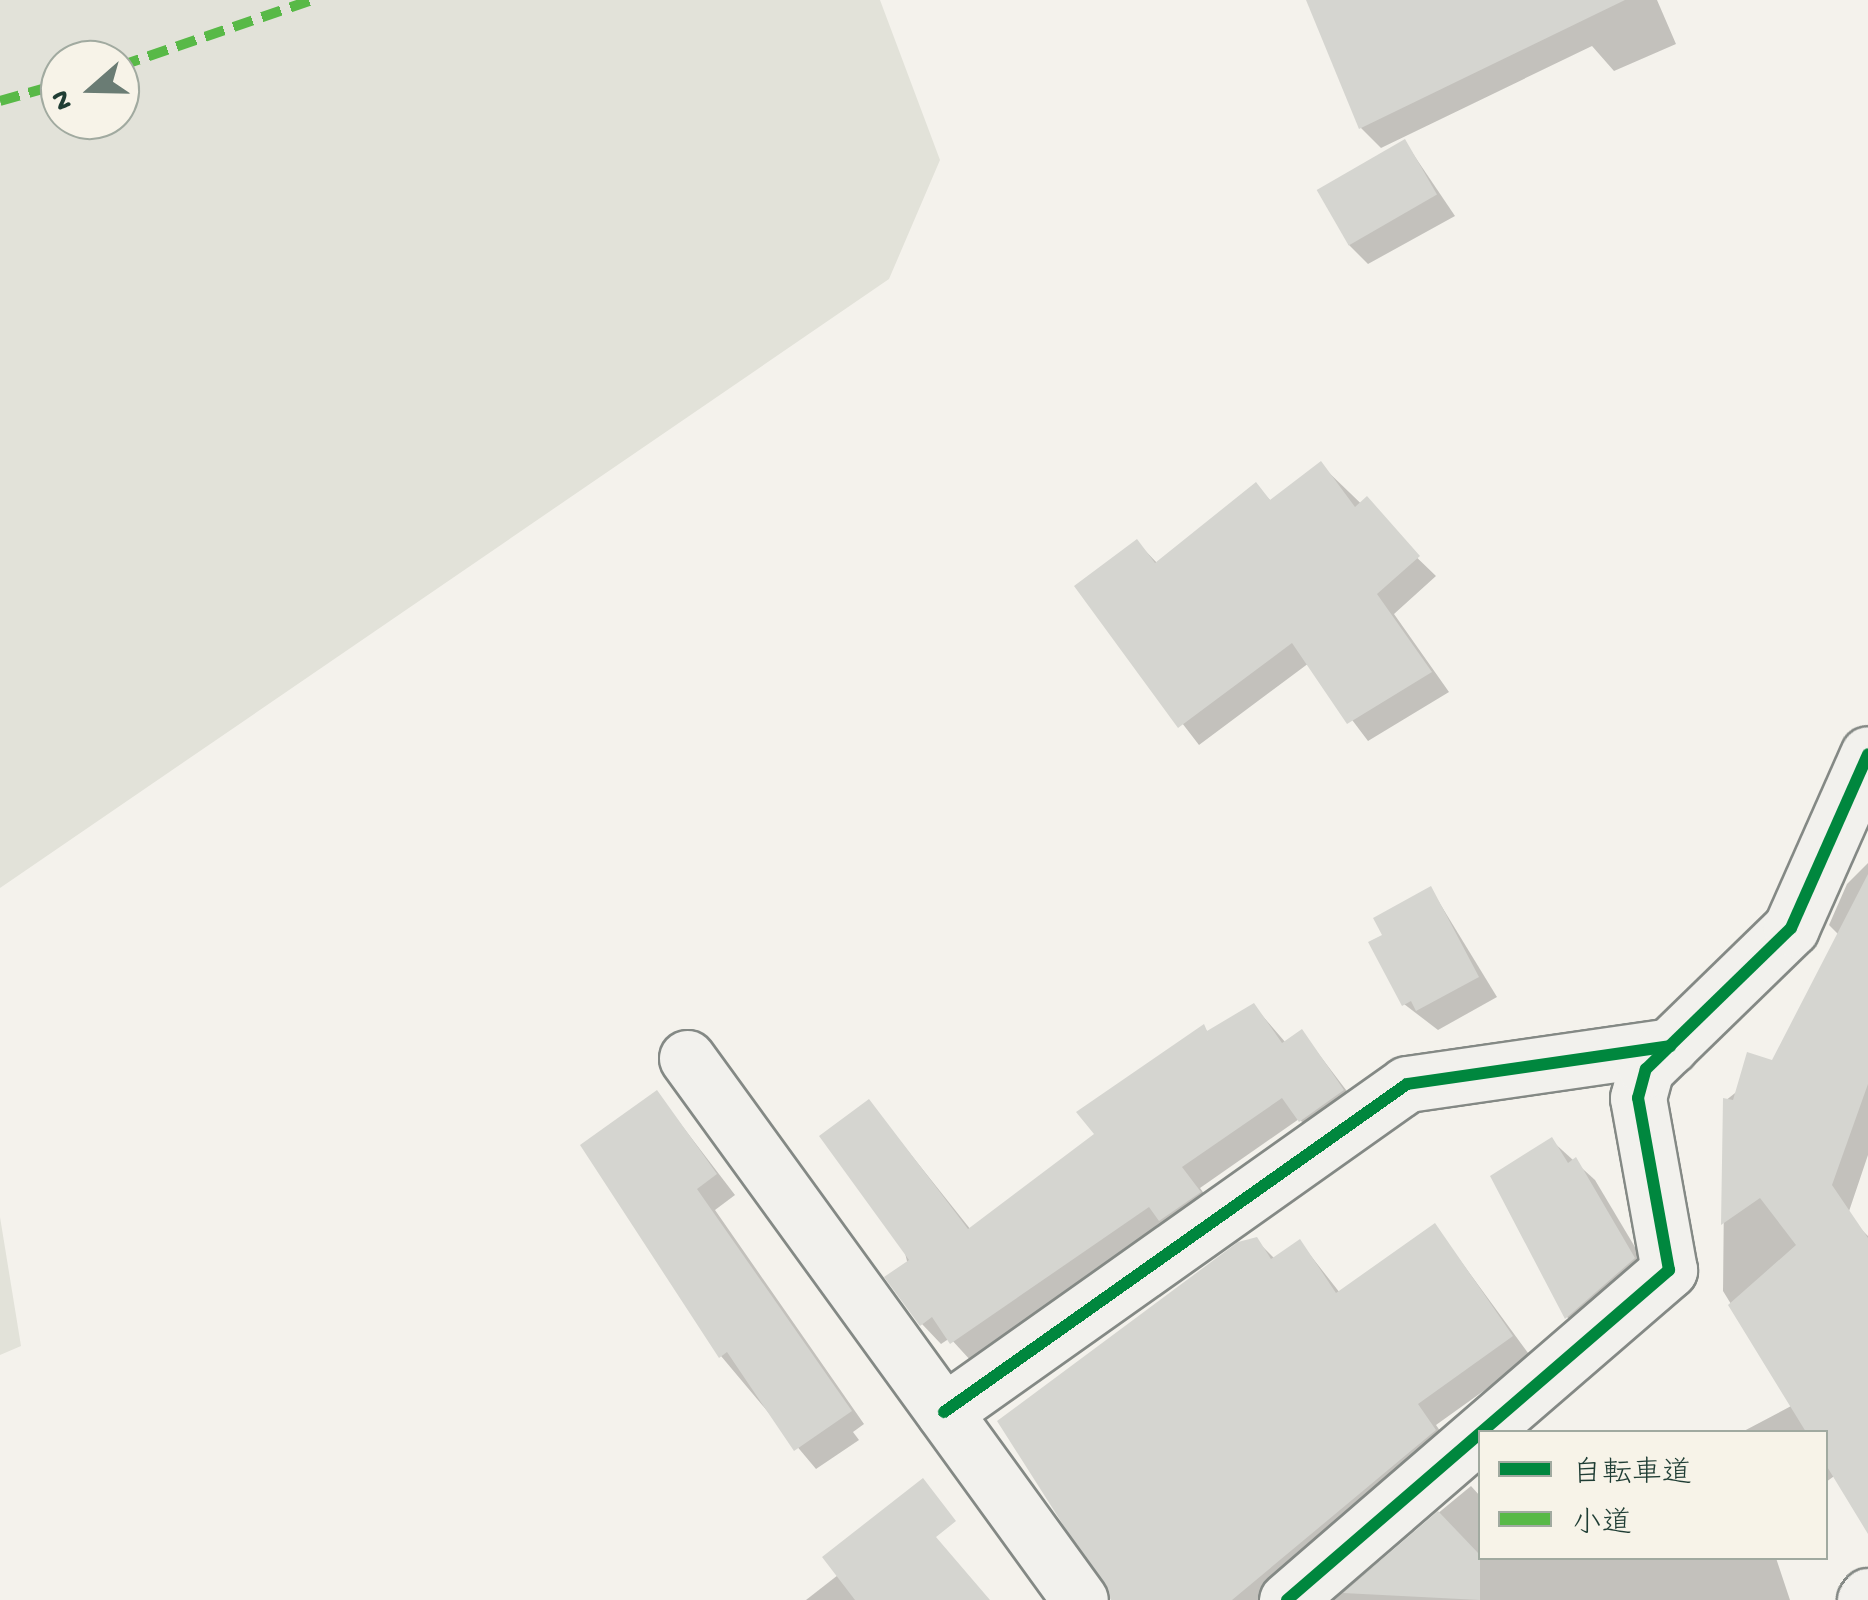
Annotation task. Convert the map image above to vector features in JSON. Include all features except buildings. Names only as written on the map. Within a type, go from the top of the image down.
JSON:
[{"type":"street","points":[[1483,1430],[1668,1270],[1638,1098],[1646,1069],[1791,928],[1868,754]]},
{"type":"street","points":[[944,1412],[1408,1084],[1670,1046]]},
{"type":"street","points":[[687,1058],[1080,1600]]},
{"type":"street","points":[[1287,1600],[1478,1435]]},
{"type":"shaded area","points":[[0,0],[880,0],[940,160],[889,279],[0,888]]},
{"type":"shaded area","points":[[0,1217],[21,1346],[0,1355]]},
{"type":"marked path","points":[[140,59],[312,0]]},
{"type":"marked path","points":[[0,101],[40,90]]},
{"type":"cycle path","points":[[1484,1430],[1669,1270],[1638,1098],[1646,1069],[1791,928],[1868,754]]},
{"type":"cycle path","points":[[944,1412],[1407,1084],[1670,1046]]},
{"type":"cycle path","points":[[1287,1600],[1478,1435]]}]
